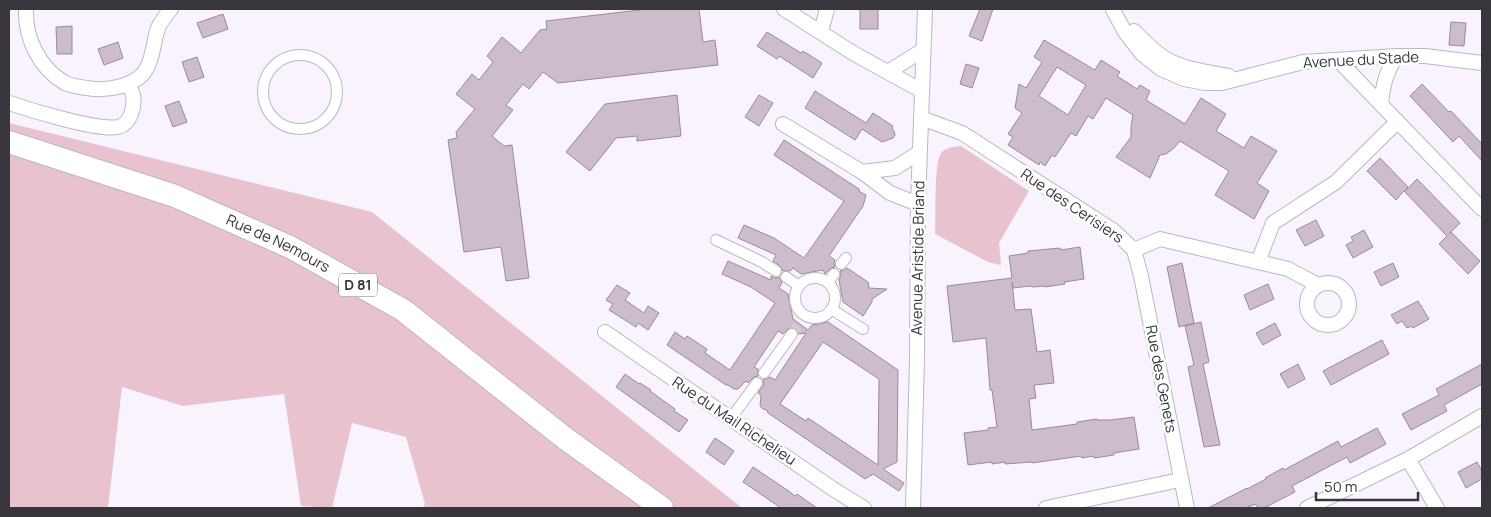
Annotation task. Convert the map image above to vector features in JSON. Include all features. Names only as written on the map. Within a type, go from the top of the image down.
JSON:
[{"type":"main road","name":"Rue de Nemours","points":[[9,142],[175,196],[290,247],[403,310],[566,439],[662,508]]},
{"type":"street","points":[[26,9],[26,19],[32,46],[39,60],[53,74],[67,84],[103,89],[128,84],[145,71],[159,27],[171,9]]},
{"type":"street","points":[[784,9],[853,54],[922,91]]},
{"type":"street","points":[[821,32],[827,9]]},
{"type":"street","name":"Avenue Aristide Briand","points":[[915,508],[918,204],[925,9]]},
{"type":"street","name":"Avenue du Stade","points":[[1112,10],[1166,60],[1188,68],[1240,78],[1303,62],[1397,56],[1425,56],[1482,63]]},
{"type":"street","points":[[888,72],[923,50]]},
{"type":"street","points":[[305,55],[317,59],[327,67],[334,78],[337,90],[335,103],[329,114],[320,123],[309,128],[297,129],[286,126],[276,120],[266,106],[263,89],[266,78],[280,60],[292,56],[305,55]]},
{"type":"street","points":[[1382,104],[1383,85],[1390,66],[1397,56]]},
{"type":"street","points":[[1338,60],[1482,209]]},
{"type":"street","points":[[9,103],[80,122],[105,127],[118,127],[128,120],[132,112],[134,103],[128,84]]},
{"type":"street","name":"Rue des Cerisiers","points":[[921,118],[962,132],[1114,231],[1134,250],[1160,239],[1288,269],[1318,285]]},
{"type":"street","points":[[1258,262],[1273,223],[1336,182],[1397,122]]},
{"type":"street","points":[[783,124],[862,172],[890,192],[918,204]]},
{"type":"street","points":[[862,172],[895,168],[920,152]]},
{"type":"street","points":[[716,240],[762,262],[776,271]]},
{"type":"street","name":"Rue des Genets","points":[[1134,250],[1141,276],[1186,508]]},
{"type":"street","points":[[828,283],[834,274]]},
{"type":"street","points":[[786,277],[799,286]]},
{"type":"street","points":[[816,278],[828,283],[832,288],[834,298],[831,309],[822,317],[802,319],[794,299],[799,286],[810,279],[816,278]]},
{"type":"street","points":[[831,309],[863,329]]},
{"type":"street","name":"Rue du Mail Richelieu","points":[[605,332],[646,362],[864,508]]},
{"type":"street","points":[[764,373],[792,334]]},
{"type":"street","points":[[731,418],[757,383]]},
{"type":"street","points":[[1306,508],[1408,459],[1482,416]]},
{"type":"street","points":[[1408,459],[1437,508]]},
{"type":"street","points":[[1046,508],[1180,480]]},
{"type":"shaded area","points":[[9,123],[372,212],[742,508],[423,508],[425,504],[406,437],[352,423],[332,508],[301,506],[284,394],[183,406],[122,387],[108,508],[9,508]]},
{"type":"shaded area","points":[[961,146],[1029,191],[999,243],[1001,265],[988,262],[935,234],[938,161],[944,150]]},
{"type":"building","points":[[648,9],[699,9],[703,42],[715,40],[718,65],[558,83],[543,72],[529,89],[523,84],[506,105],[513,110],[492,136],[504,146],[512,145],[529,278],[506,281],[501,247],[464,252],[448,140],[457,138],[456,132],[475,109],[456,94],[472,74],[479,80],[493,62],[487,56],[502,37],[521,53],[540,30],[547,29],[546,21]]},
{"type":"building","points":[[860,9],[878,9],[878,29],[860,29]]},
{"type":"building","points":[[980,9],[993,9],[982,41],[969,36]]},
{"type":"building","points":[[223,14],[228,29],[203,38],[197,23]]},
{"type":"building","points":[[1451,22],[1466,23],[1464,46],[1449,45]]},
{"type":"building","points":[[72,26],[72,54],[57,54],[56,27]]},
{"type":"building","points":[[767,32],[801,53],[803,51],[822,63],[813,78],[779,56],[777,59],[757,46]]},
{"type":"building","points":[[1044,40],[1095,70],[1101,60],[1120,72],[1117,76],[1137,89],[1140,85],[1150,91],[1146,100],[1185,124],[1201,98],[1226,114],[1216,131],[1244,148],[1251,136],[1277,151],[1257,183],[1269,191],[1254,219],[1215,195],[1229,171],[1180,141],[1166,154],[1160,155],[1150,178],[1116,157],[1131,137],[1133,115],[1106,98],[1093,119],[1088,116],[1076,136],[1071,133],[1055,157],[1052,155],[1045,166],[1040,162],[1039,165],[1008,145],[1013,137],[1008,134],[1022,113],[1015,108],[1019,84],[1026,88],[1042,62],[1034,57]],"holes":[[[1057,67],[1086,85],[1068,115],[1039,96]]]},
{"type":"building","points":[[118,42],[123,58],[104,65],[98,49]]},
{"type":"building","points":[[197,57],[204,77],[189,82],[182,62]]},
{"type":"building","points":[[966,64],[979,68],[972,88],[960,84]]},
{"type":"building","points":[[1422,84],[1482,144],[1482,161],[1459,136],[1453,142],[1410,96]]},
{"type":"building","points":[[815,91],[866,123],[873,113],[893,126],[895,135],[893,138],[882,142],[862,129],[855,140],[805,108]]},
{"type":"building","points":[[677,95],[681,136],[637,141],[637,136],[616,138],[590,171],[566,152],[605,104]]},
{"type":"building","points":[[759,95],[773,103],[759,126],[745,117]]},
{"type":"building","points":[[179,101],[187,122],[173,127],[165,106]]},
{"type":"building","points":[[784,140],[866,195],[863,206],[829,256],[835,260],[835,267],[825,274],[823,270],[801,274],[793,268],[790,271],[783,271],[773,261],[776,255],[738,238],[744,225],[774,238],[804,258],[844,201],[774,155]]},
{"type":"building","points":[[1380,158],[1408,187],[1405,191],[1417,179],[1460,223],[1451,232],[1480,261],[1468,274],[1439,244],[1447,236],[1404,191],[1396,200],[1367,171]]},
{"type":"building","points":[[1316,220],[1324,236],[1305,246],[1296,230]]},
{"type":"building","points":[[1364,230],[1373,247],[1353,258],[1346,245],[1353,241],[1351,237]]},
{"type":"building","points":[[1080,247],[1084,279],[1045,287],[1013,288],[1012,282],[1015,310],[1031,309],[1037,352],[1050,350],[1054,383],[1034,385],[1036,398],[1029,399],[1032,430],[1077,424],[1077,422],[1097,419],[1110,420],[1134,417],[1139,449],[1094,458],[1094,456],[1082,458],[1081,456],[1032,463],[1005,464],[1005,462],[992,464],[992,462],[968,465],[964,433],[997,427],[992,390],[990,390],[986,338],[953,342],[947,286],[1012,278],[1009,256],[1028,253],[1028,251],[1060,248],[1061,250]]},
{"type":"building","points":[[728,261],[771,280],[771,276],[779,277],[782,283],[779,288],[788,294],[793,319],[808,330],[812,325],[828,322],[898,370],[897,462],[883,469],[904,483],[899,491],[873,474],[865,479],[760,406],[761,395],[758,393],[764,384],[763,380],[770,377],[775,380],[806,333],[799,334],[792,327],[783,334],[778,331],[754,367],[758,369],[758,376],[748,383],[746,381],[738,389],[726,385],[667,345],[675,332],[685,339],[687,336],[707,349],[705,353],[730,370],[775,303],[751,287],[722,274]],"holes":[[[823,342],[879,379],[878,465],[808,418],[806,421],[780,404]]]},
{"type":"building","points":[[1182,263],[1194,323],[1179,327],[1167,267]]},
{"type":"building","points":[[1393,263],[1399,277],[1381,286],[1374,272]]},
{"type":"building","points":[[847,268],[868,282],[869,288],[887,289],[872,299],[863,316],[843,302],[839,280],[840,271]]},
{"type":"building","points":[[1268,284],[1274,299],[1250,310],[1244,295]]},
{"type":"building","points":[[617,285],[630,293],[625,300],[644,313],[648,306],[659,313],[648,330],[638,323],[636,327],[609,310],[613,304],[606,300]]},
{"type":"building","points":[[1418,301],[1429,319],[1413,328],[1412,326],[1407,328],[1402,321],[1397,324],[1391,315]]},
{"type":"building","points":[[1201,322],[1209,362],[1203,364],[1220,445],[1204,447],[1188,367],[1194,365],[1185,326]]},
{"type":"building","points":[[1275,323],[1281,335],[1263,345],[1256,333]]},
{"type":"building","points":[[1382,340],[1389,354],[1331,385],[1323,371]]},
{"type":"building","points":[[1298,364],[1305,379],[1288,388],[1280,374]]},
{"type":"building","points":[[1482,364],[1482,384],[1444,405],[1447,411],[1411,430],[1402,414],[1439,395],[1436,389]]},
{"type":"building","points":[[625,374],[651,390],[675,409],[674,411],[688,420],[679,432],[616,387]]},
{"type":"building","points":[[1377,428],[1386,444],[1350,463],[1347,457],[1292,486],[1295,492],[1264,508],[1258,508],[1255,504],[1246,508],[1208,508],[1338,441],[1341,447]]},
{"type":"building","points":[[715,438],[734,451],[724,465],[706,452]]},
{"type":"building","points":[[1477,462],[1482,471],[1482,479],[1466,488],[1458,472]]},
{"type":"building","points":[[753,467],[795,496],[797,494],[817,508],[781,508],[743,482]]},
{"type":"tunnel","points":[[792,334],[799,323]]}]
